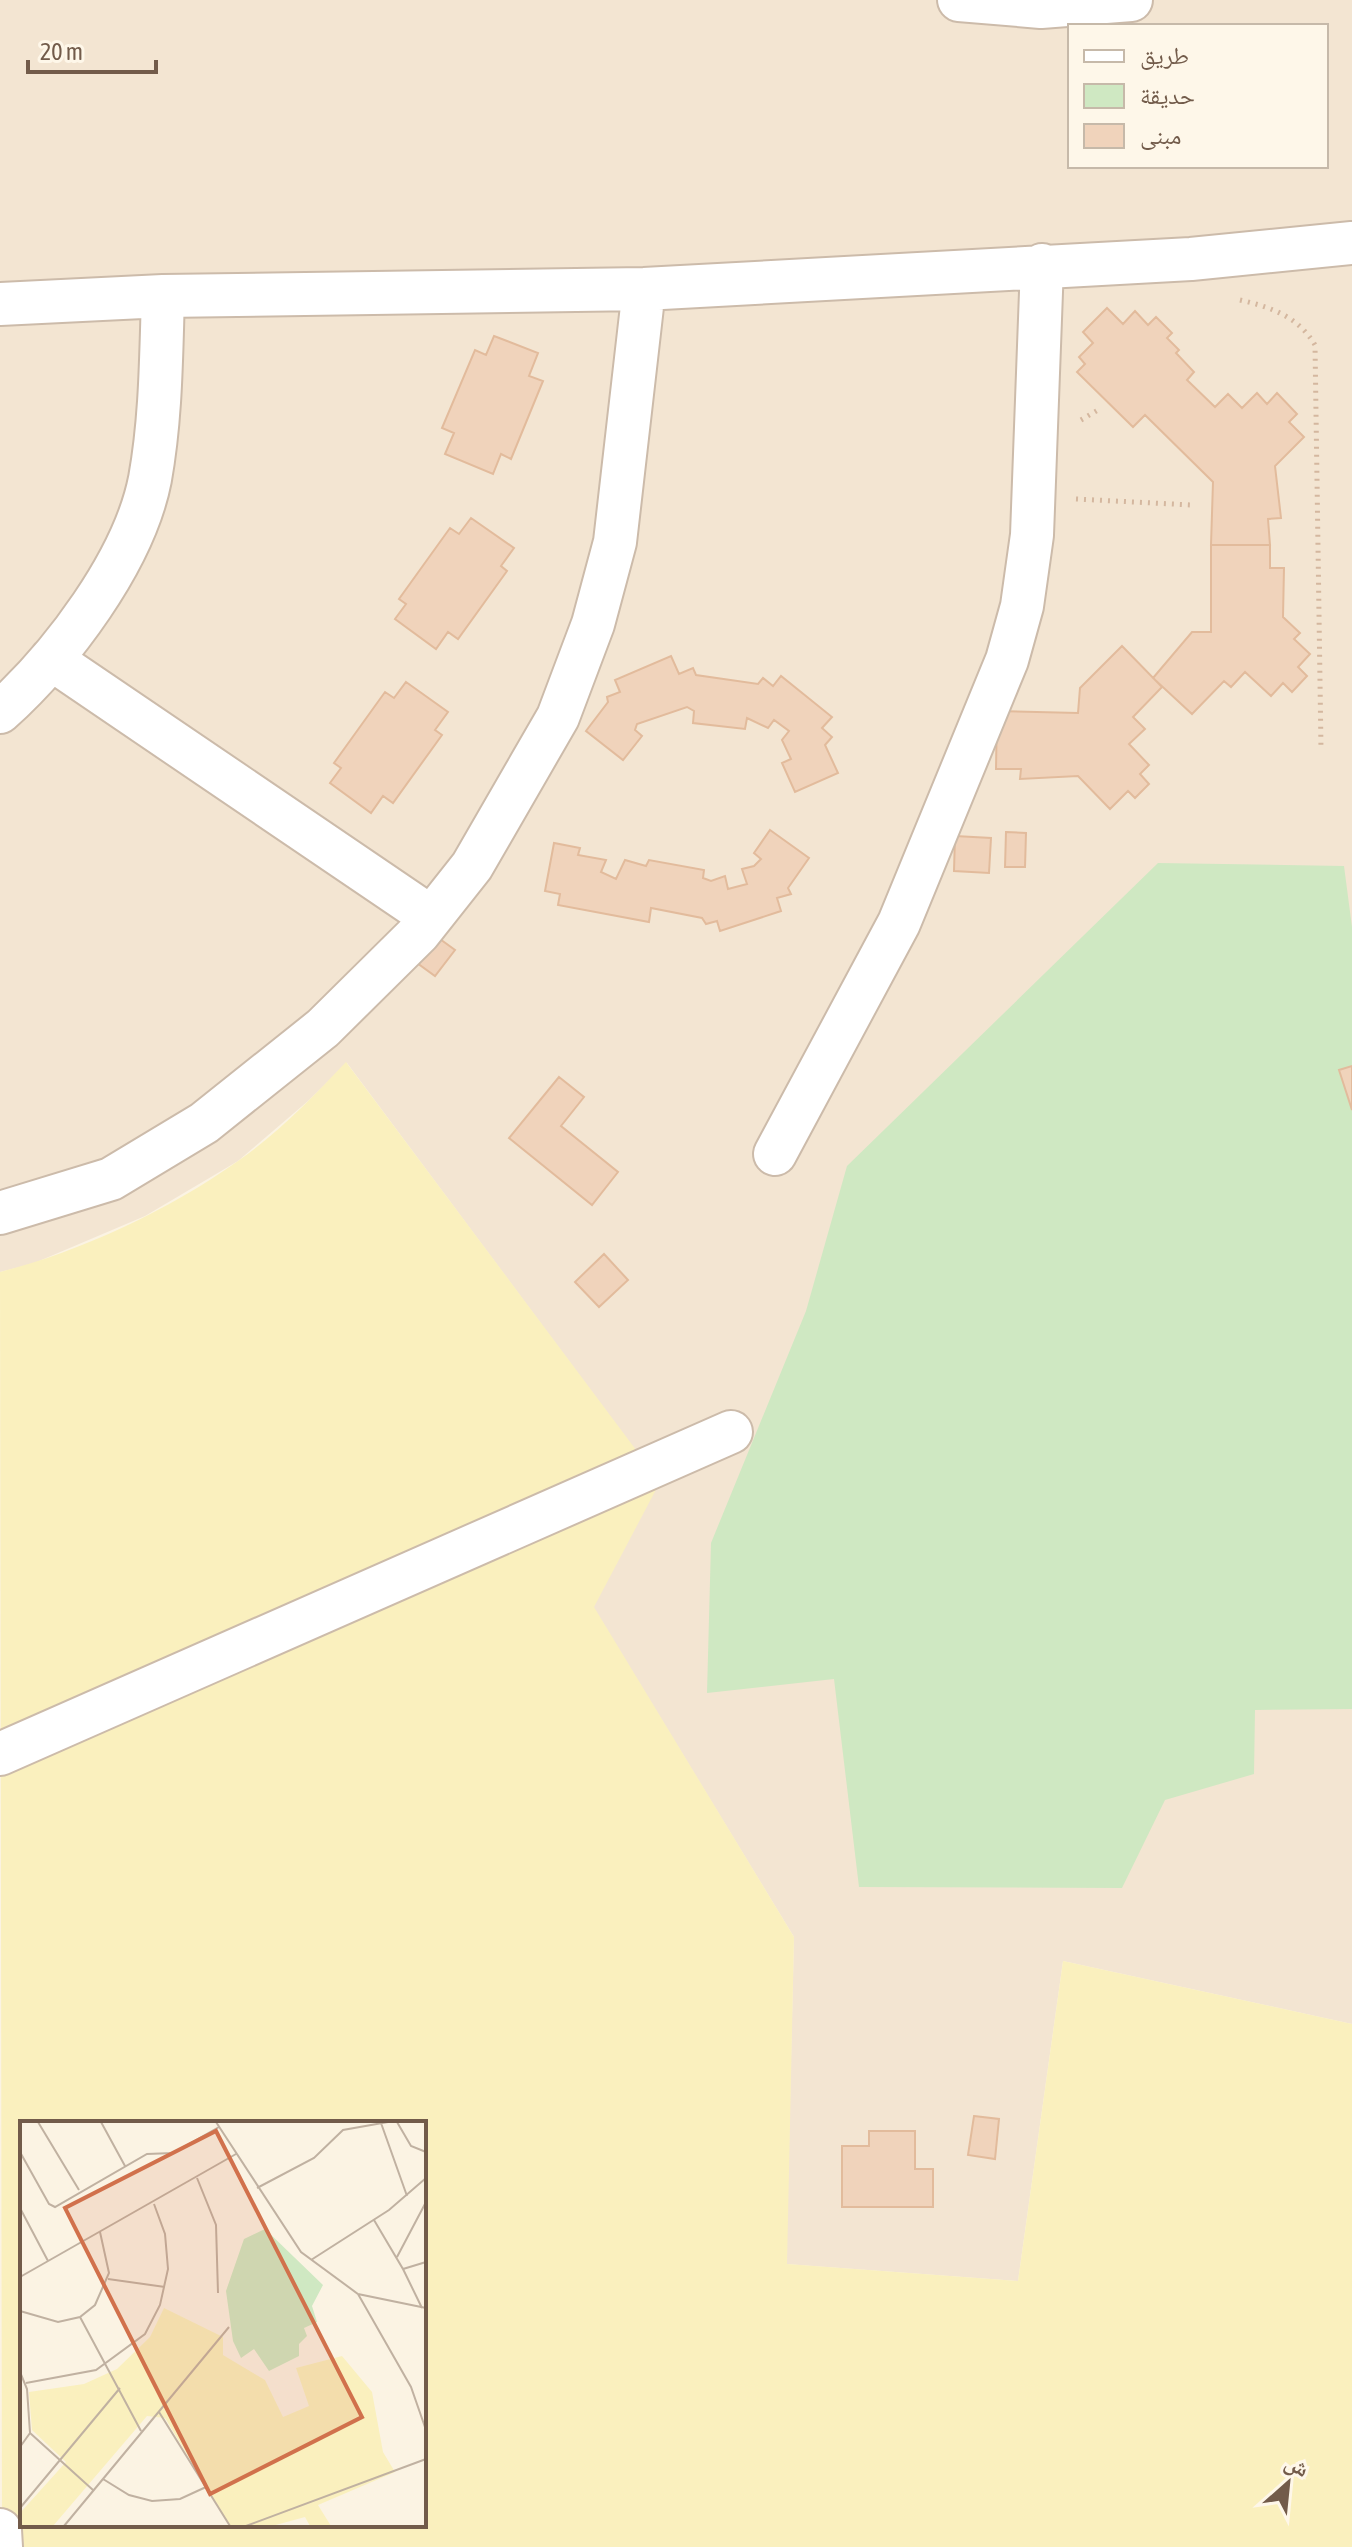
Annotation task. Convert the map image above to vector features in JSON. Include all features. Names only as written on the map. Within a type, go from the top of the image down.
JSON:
[{"type":"street","points":[[959,0],[1041,7],[1131,0]]},
{"type":"street","points":[[0,304],[163,296],[644,289],[1191,259],[1352,243]]},
{"type":"street","points":[[775,1154],[899,923],[1007,660],[1022,606],[1032,535],[1042,265]]},
{"type":"street","points":[[0,1213],[111,1179],[204,1123],[323,1028],[431,917],[472,866],[558,717],[593,624],[615,542],[644,289]]},
{"type":"street","points":[[0,712],[31,684],[83,620],[125,547],[149,481],[159,397],[163,296]]},
{"type":"street","points":[[51,659],[431,917]]},
{"type":"street","points":[[0,1754],[731,1432]]},
{"type":"street","points":[[0,2530],[1,2547]]},
{"type":"path","points":[[1236,299],[1271,307],[1308,333],[1315,345],[1321,749]]},
{"type":"path","points":[[1070,498],[1191,505]]},
{"type":"shaded area","points":[[0,0],[1352,0],[1352,2024],[1063,1961],[1018,2281],[786,2264],[794,1937],[593,1607],[659,1482],[347,1063],[238,1161],[145,1216],[32,1264],[0,1272]]},
{"type":"green space","points":[[1158,863],[1344,866],[1352,927],[1352,1709],[1255,1710],[1254,1774],[1165,1800],[1122,1888],[859,1887],[834,1679],[707,1693],[711,1543],[806,1311],[847,1166]]},
{"type":"sand","points":[[346,1062],[660,1482],[594,1607],[794,1937],[787,2264],[1018,2281],[1063,1961],[1352,2024],[1352,2547],[2,2547],[0,1272],[93,1241],[154,1212],[238,1161],[295,1114]]},
{"type":"building","points":[[1107,308],[1123,324],[1135,311],[1148,325],[1156,317],[1172,333],[1167,338],[1194,372],[1187,380],[1215,407],[1228,394],[1242,408],[1257,393],[1267,404],[1277,393],[1297,414],[1289,422],[1304,437],[1275,466],[1281,518],[1268,519],[1270,545],[1211,545],[1213,482],[1145,415],[1133,427],[1077,372],[1085,364],[1079,357],[1093,343],[1083,332]]},
{"type":"building","points":[[494,336],[538,353],[529,376],[543,381],[511,459],[501,454],[493,474],[445,454],[454,433],[442,428],[475,350],[486,355]]},
{"type":"building","points":[[471,518],[514,548],[501,566],[507,571],[458,639],[448,632],[436,649],[395,619],[406,604],[399,599],[450,528],[459,534]]},
{"type":"building","points":[[1211,545],[1270,545],[1270,568],[1284,568],[1283,617],[1300,633],[1294,639],[1310,654],[1298,667],[1307,676],[1292,692],[1283,683],[1271,696],[1245,672],[1231,687],[1224,681],[1192,714],[1153,678],[1192,632],[1211,632]]},
{"type":"building","points":[[1122,646],[1162,687],[1133,717],[1145,729],[1129,744],[1149,765],[1140,774],[1149,784],[1135,798],[1128,791],[1110,809],[1078,776],[1020,779],[1021,769],[996,769],[997,711],[1078,713],[1080,688]]},
{"type":"building","points":[[671,656],[679,674],[693,668],[696,675],[758,684],[763,678],[773,686],[781,676],[832,717],[822,728],[832,737],[825,745],[838,773],[795,792],[782,763],[791,759],[782,740],[789,731],[774,720],[768,728],[747,718],[745,729],[693,723],[694,711],[687,707],[637,724],[635,730],[642,736],[623,760],[586,731],[608,702],[607,697],[620,692],[615,680]]},
{"type":"building","points":[[406,682],[448,712],[435,730],[442,735],[393,803],[383,796],[371,813],[330,783],[341,768],[334,763],[385,692],[394,698]]},
{"type":"building","points":[[770,830],[809,858],[788,888],[791,894],[777,898],[781,911],[720,931],[717,921],[706,924],[702,918],[651,908],[649,922],[558,905],[560,894],[545,891],[554,843],[580,848],[578,855],[606,860],[601,872],[616,879],[625,860],[646,866],[649,860],[704,870],[703,878],[711,881],[725,876],[728,889],[747,884],[742,869],[754,866],[761,859],[754,853]]},
{"type":"building","points":[[1006,832],[1026,833],[1025,867],[1005,867]]},
{"type":"building","points":[[955,836],[991,838],[989,873],[954,871]]},
{"type":"building","points":[[433,934],[455,950],[435,976],[413,960]]},
{"type":"building","points":[[1352,1066],[1352,1110],[1339,1070]]},
{"type":"building","points":[[559,1077],[584,1097],[561,1126],[618,1172],[592,1205],[509,1138]]},
{"type":"building","points":[[604,1254],[628,1280],[599,1307],[575,1282]]},
{"type":"building","points":[[974,2116],[999,2119],[995,2159],[968,2155]]},
{"type":"building","points":[[869,2131],[915,2131],[915,2169],[933,2169],[933,2207],[842,2207],[842,2146],[869,2146]]}]
